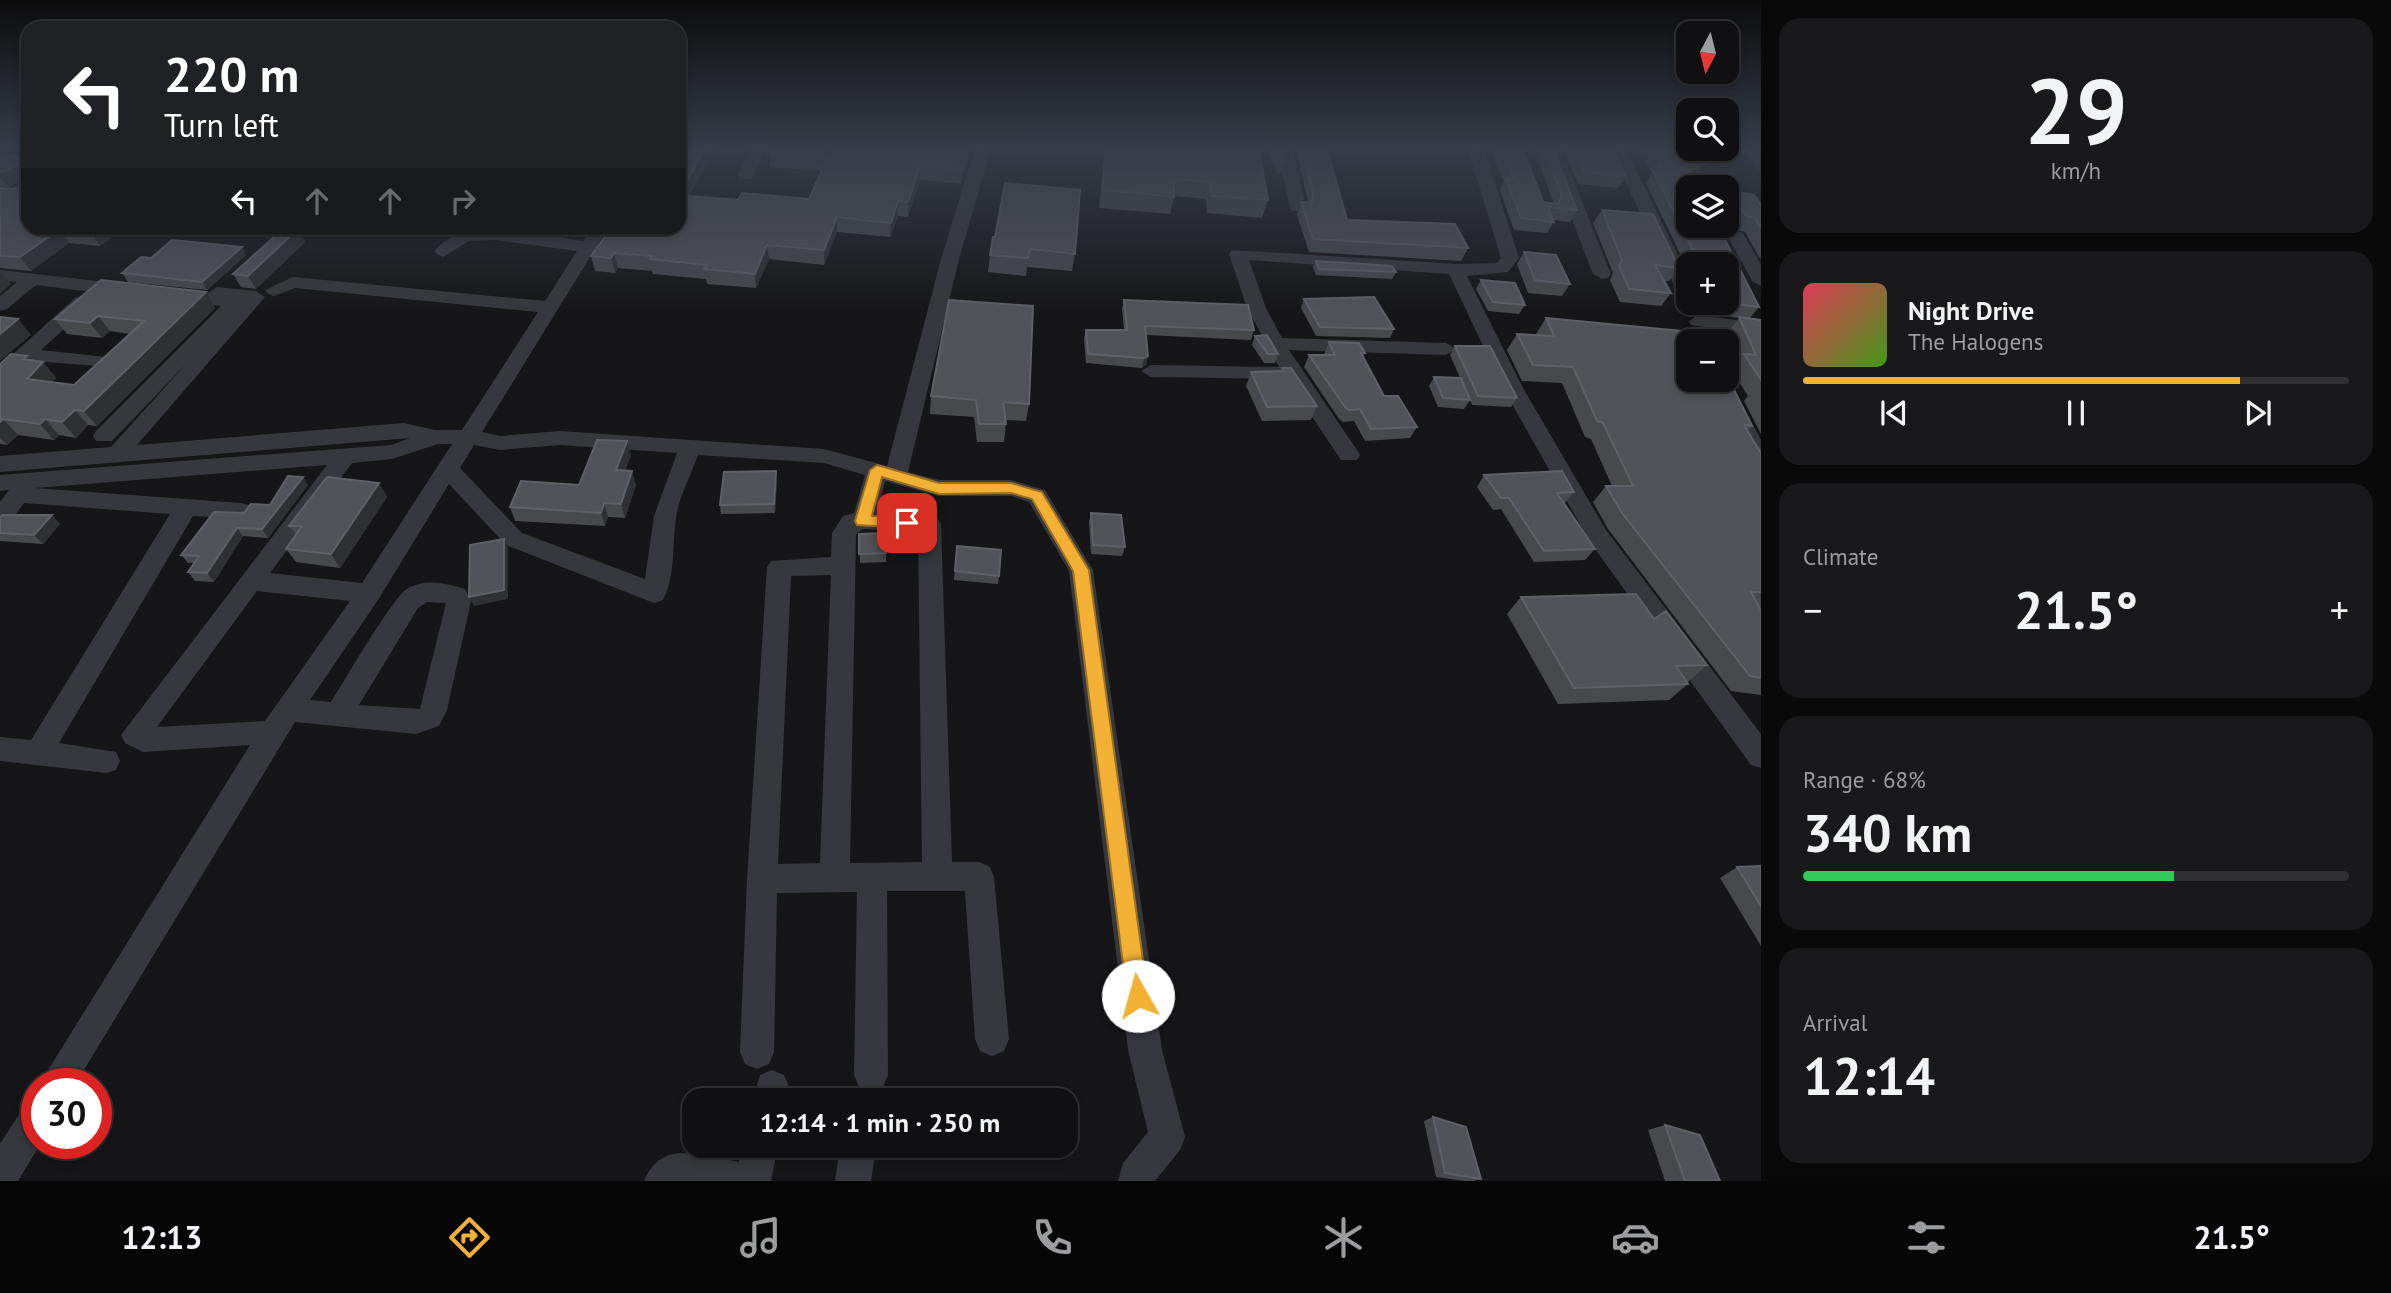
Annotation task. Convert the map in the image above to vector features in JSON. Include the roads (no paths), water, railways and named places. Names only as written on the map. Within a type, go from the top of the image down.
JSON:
[{"type":"street","points":[[863,521],[886,472],[967,204]]},
{"type":"street","points":[[1349,455],[1276,344],[1244,283],[1238,254],[1457,268],[1502,268],[1510,258],[1493,204]]},
{"type":"street","points":[[1575,204],[1602,274]]},
{"type":"street","points":[[1644,204],[1676,271]]},
{"type":"street","points":[[443,252],[465,236],[496,235],[588,247]]},
{"type":"street","points":[[66,1068],[280,721],[369,593],[596,235]]},
{"type":"street","points":[[1738,238],[1761,281]]},
{"type":"street","points":[[1457,268],[1513,388],[1598,536],[1761,756]]},
{"type":"street","points":[[0,275],[230,301],[231,306],[104,436]]},
{"type":"street","points":[[118,453],[256,297],[219,293],[239,277]]},
{"type":"street","points":[[0,305],[32,279]]},
{"type":"street","points":[[274,290],[293,282],[549,307]]},
{"type":"street","points":[[0,377],[98,288]]},
{"type":"street","points":[[1706,315],[1761,329]]},
{"type":"street","points":[[1276,344],[1446,349]]},
{"type":"street","points":[[25,354],[107,363]]},
{"type":"street","points":[[1151,371],[1295,373]]},
{"type":"street","points":[[1727,392],[1761,462]]},
{"type":"street","points":[[0,464],[404,430],[435,438]]},
{"type":"street","points":[[16,486],[143,471],[391,452],[435,438],[468,437],[500,443],[560,438],[824,456],[939,488],[1011,488],[1037,496],[1081,570],[1145,1050],[1167,1137],[1136,1176],[1136,1181]]},
{"type":"street","points":[[447,468],[514,539],[654,593],[663,548],[665,516],[691,445]]},
{"type":"street","points":[[143,471],[154,450]]},
{"type":"street","points":[[338,715],[409,601],[426,591],[456,596],[459,601],[434,710],[429,718],[416,722],[338,715],[143,740],[135,735],[346,455]]},
{"type":"street","points":[[0,519],[16,486],[45,460]]},
{"type":"street","points":[[16,486],[242,511]]},
{"type":"street","points":[[37,755],[187,506]]},
{"type":"street","points":[[835,878],[844,533],[851,522],[863,521],[929,524],[937,876]]},
{"type":"street","points":[[757,1052],[762,879],[779,567],[844,566]]},
{"type":"street","points":[[253,581],[369,593]]},
{"type":"street","points":[[0,749],[106,761]]},
{"type":"street","points":[[871,1075],[872,877]]},
{"type":"street","points":[[762,879],[979,877],[992,1039]]},
{"type":"street","points":[[0,1177],[21,1143]]},
{"type":"street","points":[[753,1181],[758,1158]]},
{"type":"street","points":[[853,1181],[856,1158]]},
{"type":"street","points":[[662,1181],[673,1170],[746,1181]]}]
